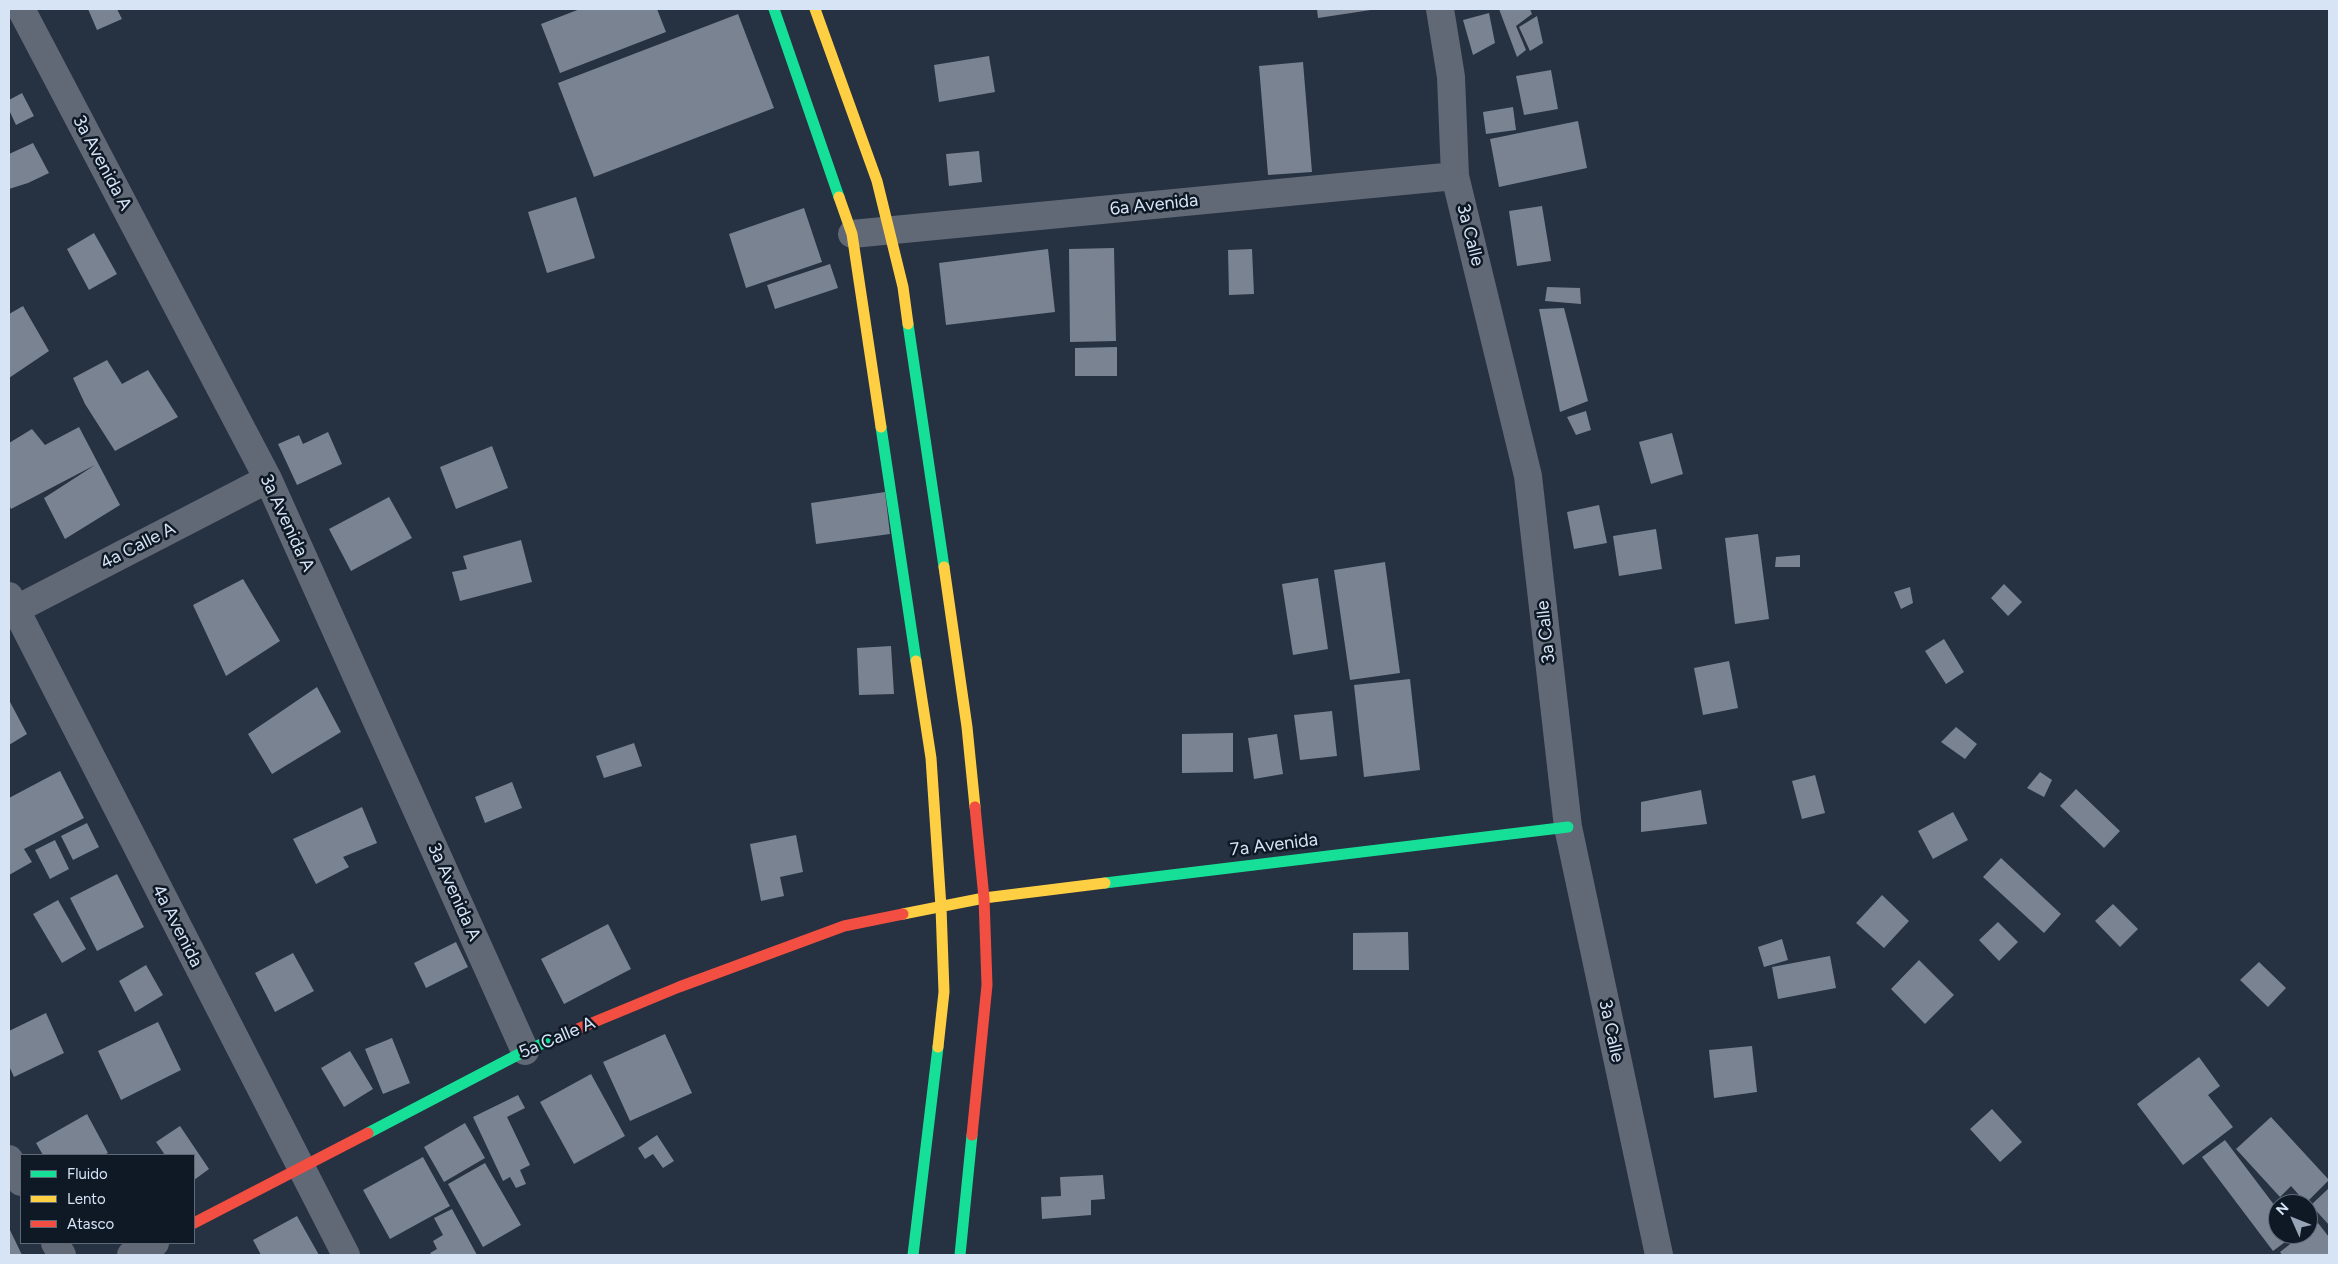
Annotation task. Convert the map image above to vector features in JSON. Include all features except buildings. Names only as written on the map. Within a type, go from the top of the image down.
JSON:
[{"type":"main road","points":[[775,9],[852,234],[931,758],[941,907],[944,992],[913,1255]]},
{"type":"main road","points":[[815,9],[877,181],[903,287],[967,727],[984,898],[987,985],[960,1255]]},
{"type":"main road","name":"7a Avenida","points":[[941,907],[984,898],[1568,827]]},
{"type":"main road","name":"5a Calle A","points":[[195,1222],[525,1051],[679,987],[844,926],[941,907]]},
{"type":"street","name":"3a Avenida A","points":[[21,9],[268,479],[525,1051]]},
{"type":"street","name":"3a Calle","points":[[1440,9],[1451,77],[1455,176],[1528,476],[1568,827],[1659,1255]]},
{"type":"street","name":"6a Avenida","points":[[852,234],[1455,176]]},
{"type":"street","name":"4a Calle A","points":[[11,606],[268,479]]},
{"type":"street","name":"4a Avenida","points":[[11,606],[346,1255]]},
{"type":"street","points":[[9,1159],[20,1180]]},
{"type":"street","points":[[56,1244],[62,1255]]},
{"type":"street","points":[[131,1255],[153,1244]]},
{"type":"traffic: fast","points":[[774,9],[839,197]]},
{"type":"traffic: fast","points":[[908,324],[944,567]]},
{"type":"traffic: fast","points":[[881,427],[916,661]]},
{"type":"traffic: fast","points":[[1105,883],[1568,827]]},
{"type":"traffic: fast","points":[[368,1133],[525,1051],[558,1037]]},
{"type":"traffic: fast","points":[[913,1255],[938,1047]]},
{"type":"traffic: fast","points":[[960,1255],[972,1135]]},
{"type":"traffic: slow","points":[[815,9],[877,181],[903,287],[908,324]]},
{"type":"traffic: slow","points":[[839,197],[852,234],[881,427]]},
{"type":"traffic: slow","points":[[944,567],[967,727],[975,807]]},
{"type":"traffic: slow","points":[[916,661],[931,758],[941,907],[944,992],[938,1047]]},
{"type":"traffic: slow","points":[[903,914],[984,898],[1105,883]]},
{"type":"traffic: jam","points":[[972,1135],[987,985],[984,898],[975,807]]},
{"type":"traffic: jam","points":[[558,1037],[679,987],[844,926],[903,914]]},
{"type":"traffic: jam","points":[[195,1222],[368,1133]]}]
